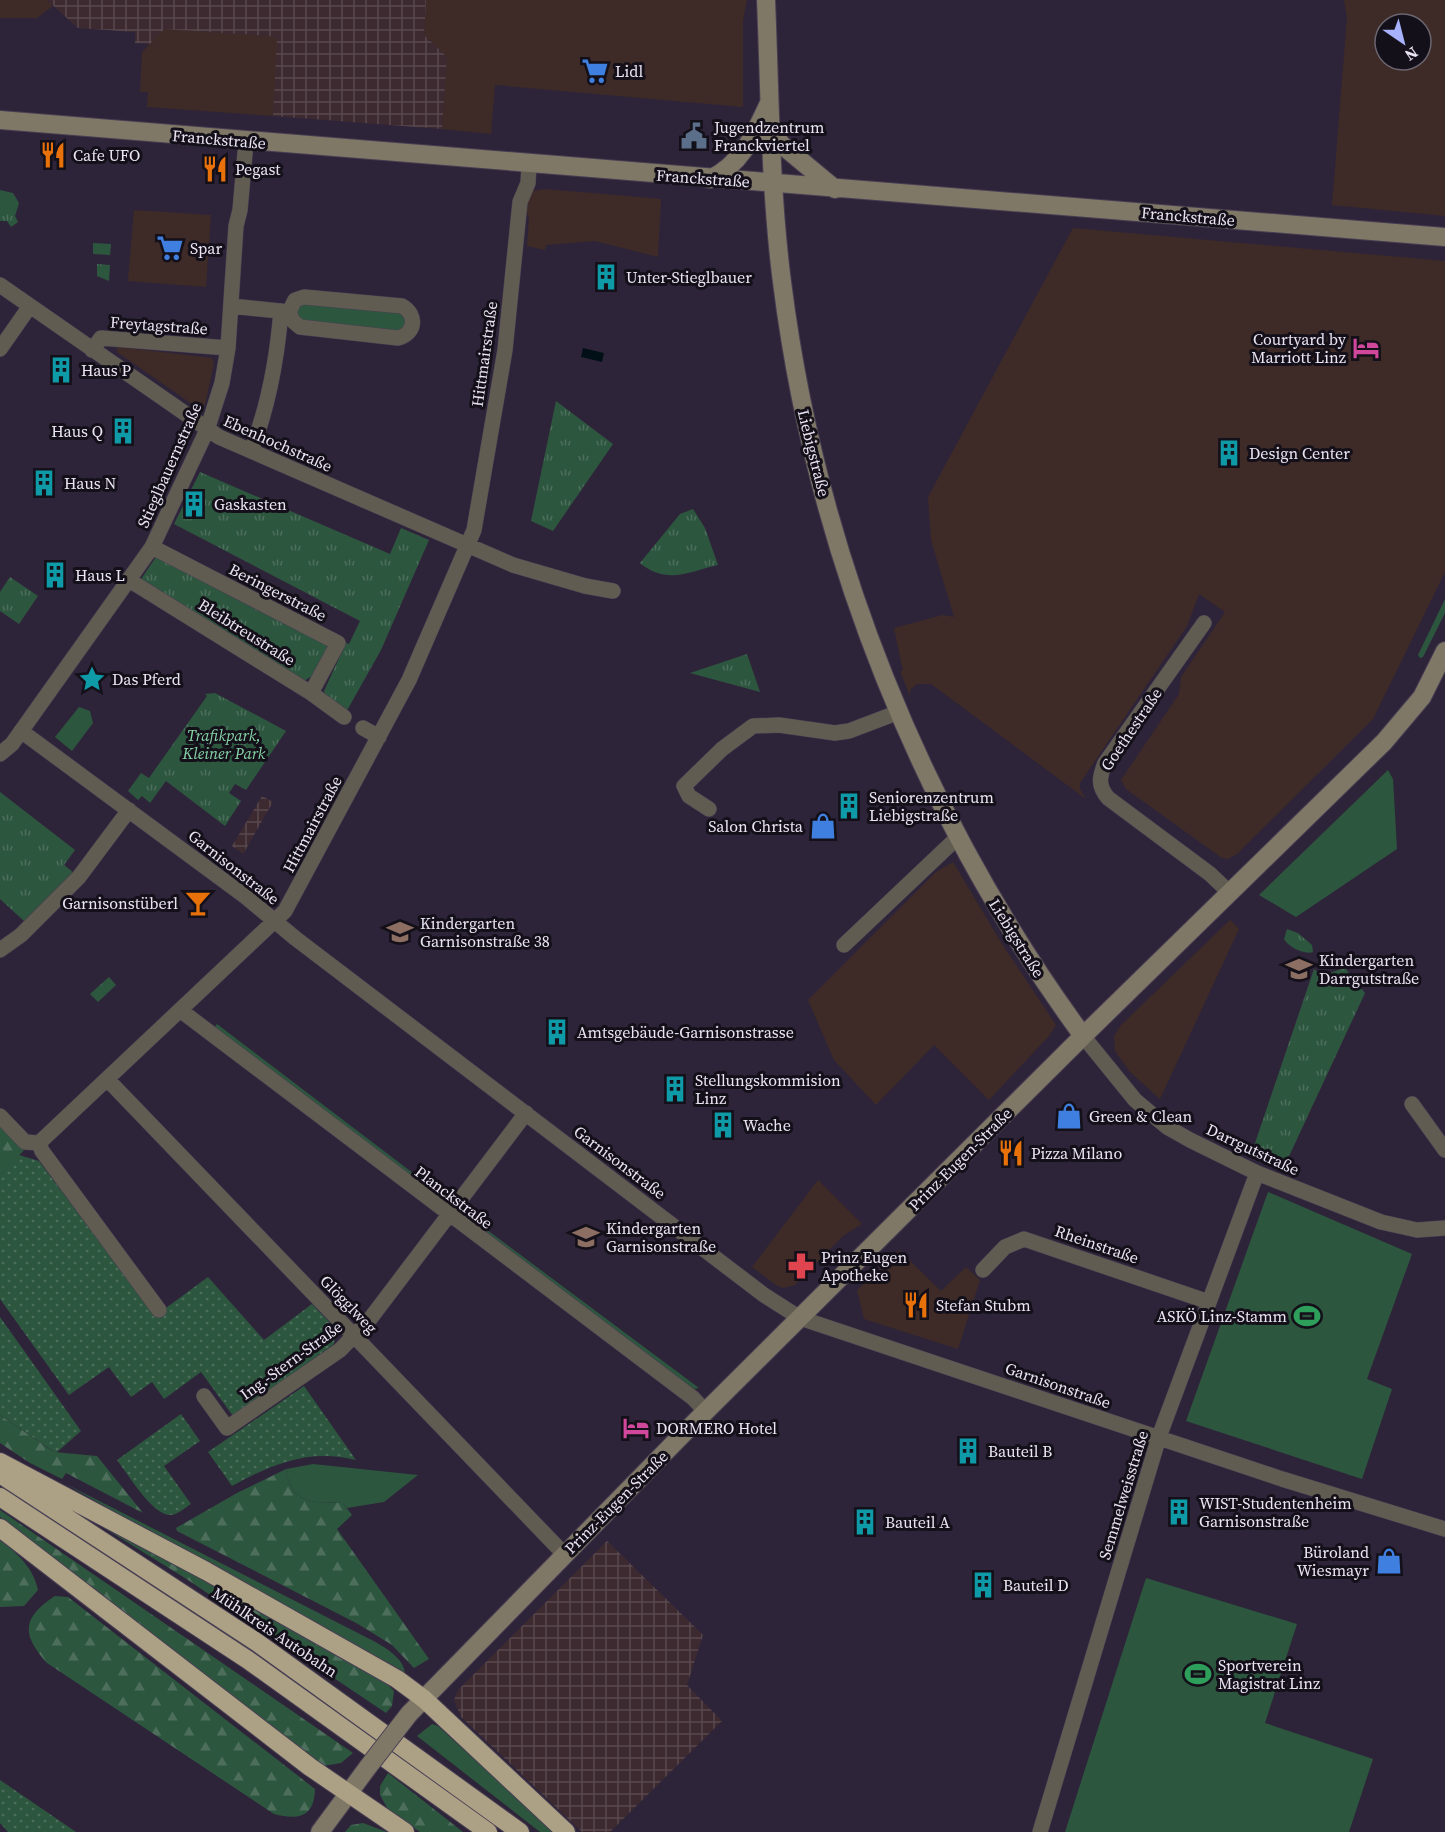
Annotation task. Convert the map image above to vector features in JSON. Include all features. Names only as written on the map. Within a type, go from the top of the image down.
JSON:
[{"type":"highway","points":[[0,1462],[206,1571],[397,1679],[424,1699],[566,1832]]},
{"type":"highway","name":"Mühlkreis Autobahn","points":[[0,1474],[258,1642],[520,1832]]},
{"type":"highway","points":[[0,1497],[248,1660],[488,1832]]},
{"type":"highway","points":[[0,1528],[348,1794],[405,1832]]},
{"type":"main road","name":"Liebigstraße","points":[[766,0],[782,280],[793,356],[808,432],[832,522],[899,712],[958,837],[1020,945],[1083,1036]]},
{"type":"main road","points":[[710,179],[726,170],[746,149],[770,101]]},
{"type":"main road","name":"Franckstraße","points":[[0,120],[529,165],[1445,237]]},
{"type":"main road","points":[[772,132],[782,145],[835,189]]},
{"type":"main road","points":[[1083,1036],[1404,722],[1422,697],[1445,651]]},
{"type":"main road","name":"Prinz-Eugen-Straße","points":[[324,1827],[368,1767],[424,1699],[564,1554],[1083,1036]]},
{"type":"street","name":"Stieglbauernstraße","points":[[0,754],[21,731],[152,547],[207,430],[222,383],[228,348],[236,226],[240,210],[246,142]]},
{"type":"street","name":"Hittmairstraße","points":[[39,1143],[275,921],[290,904],[419,658],[474,530],[501,378],[520,202],[528,183],[529,165]]},
{"type":"street","name":"Ebenhochstraße","points":[[0,285],[207,430],[467,547]]},
{"type":"street","points":[[231,306],[285,311],[300,327],[398,338],[408,334],[413,324],[411,313],[402,306],[304,297],[295,300],[285,311],[268,402],[251,451]]},
{"type":"street","points":[[0,349],[30,306]]},
{"type":"street","name":"Freytagstraße","points":[[92,350],[101,338],[228,348]]},
{"type":"street","name":"Beringerstraße","points":[[152,547],[338,643],[311,693]]},
{"type":"street","points":[[467,547],[542,574],[613,591]]},
{"type":"street","name":"Bleibtreustraße","points":[[129,580],[311,693],[344,717]]},
{"type":"street","name":"Goethestraße","points":[[1203,623],[1105,764],[1100,776],[1100,785],[1108,798],[1210,874],[1230,894]]},
{"type":"street","points":[[709,809],[685,790],[686,781],[746,730],[762,724],[835,733],[849,731],[899,712]]},
{"type":"street","points":[[363,728],[379,737]]},
{"type":"street","name":"Garnisonstraße","points":[[21,731],[129,810],[764,1295],[801,1318],[1282,1479],[1445,1529]]},
{"type":"street","points":[[0,950],[21,935],[79,877],[129,810]]},
{"type":"street","points":[[844,945],[958,837]]},
{"type":"street","name":"Planckstraße","points":[[180,1010],[448,1215],[693,1398],[706,1412]]},
{"type":"street","name":"Darrgutstraße","points":[[1083,1036],[1118,1080],[1152,1114],[1191,1140],[1257,1173],[1381,1222],[1417,1230],[1445,1228]]},
{"type":"street","name":"Glögglweg","points":[[107,1079],[564,1554]]},
{"type":"street","points":[[1412,1104],[1445,1150]]},
{"type":"street","name":"Ing.-Stern-Straße","points":[[204,1396],[227,1428],[340,1350],[355,1336],[526,1113]]},
{"type":"street","points":[[0,1116],[25,1142],[39,1143],[42,1151],[159,1311]]},
{"type":"street","name":"Semmelweisstraße","points":[[1040,1832],[1159,1437],[1257,1173]]},
{"type":"street","name":"Rheinstraße","points":[[982,1270],[1005,1247],[1024,1239],[1209,1302]]},
{"type":"shaded area","points":[[0,0],[47,0],[53,6],[37,18],[0,18]]},
{"type":"shaded area","points":[[47,0],[426,0],[424,35],[447,57],[442,129],[273,116],[277,39],[270,36],[164,29],[150,44],[135,43],[135,32],[78,28]]},
{"type":"shaded area","name":"Lidl","points":[[426,0],[747,0],[743,21],[743,107],[495,85],[491,134],[442,129],[447,57],[424,35]]},
{"type":"shaded area","points":[[1344,0],[1445,0],[1445,216],[1332,205],[1347,17]]},
{"type":"shaded area","points":[[164,29],[270,36],[278,39],[273,116],[147,107],[148,92],[140,92],[142,52]]},
{"type":"shaded area","points":[[545,189],[661,199],[658,257],[595,241],[546,245],[545,250],[527,246],[529,219],[525,209],[533,191]]},
{"type":"shaded area","name":"Spar","points":[[134,210],[211,215],[206,287],[128,281]]},
{"type":"shaded area","points":[[1073,228],[1445,261],[1445,572],[1373,719],[1237,854],[1228,859],[1222,858],[1126,789],[1121,780],[1179,694],[1181,677],[1225,612],[1199,594],[1187,626],[1080,783],[1080,789],[1086,799],[931,684],[917,684],[910,690],[910,696],[900,671],[903,671],[894,628],[943,615],[954,617],[931,540],[928,497]]},
{"type":"shaded area","points":[[119,347],[212,358],[214,363],[205,405],[199,409],[117,352]]},
{"type":"shaded area","points":[[262,796],[273,802],[243,854],[232,846]]},
{"type":"shaded area","points":[[953,862],[1002,944],[1056,1025],[1049,1036],[989,1100],[934,1045],[876,1105],[834,1060],[808,1000],[936,872]]},
{"type":"shaded area","points":[[1230,920],[1239,929],[1160,1099],[1130,1072],[1115,1051],[1114,1036],[1121,1025]]},
{"type":"shaded area","points":[[818,1180],[862,1224],[843,1236],[795,1285],[783,1288],[752,1267]]},
{"type":"shaded area","name":"Stefan Stubm","points":[[899,1250],[941,1291],[966,1267],[980,1280],[958,1349],[864,1319],[857,1290]]},
{"type":"shaded area","points":[[607,1541],[703,1635],[687,1685],[722,1721],[610,1832],[582,1832],[461,1717],[454,1700],[458,1690]]},
{"type":"green space","points":[[0,190],[13,193],[19,203],[15,216],[18,222],[11,227],[7,221],[0,221]]},
{"type":"green space","points":[[93,243],[111,244],[110,255],[93,254]]},
{"type":"green space","points":[[97,264],[110,265],[109,281],[97,276]]},
{"type":"green space","points":[[303,303],[397,310],[407,321],[402,331],[301,320],[297,311]]},
{"type":"green space","points":[[556,401],[613,444],[553,531],[531,521]]},
{"type":"green space","points":[[200,472],[390,554],[401,528],[429,540],[381,650],[345,714],[326,697],[324,691],[346,643],[349,644],[360,621],[174,524]]},
{"type":"green space","points":[[693,509],[705,528],[718,565],[669,575],[659,574],[640,563],[680,514]]},
{"type":"green space","points":[[158,554],[326,644],[327,648],[312,676],[304,681],[139,582]]},
{"type":"green space","points":[[10,577],[38,596],[19,624],[0,611],[0,592]]},
{"type":"green space","points":[[1445,599],[1445,613],[1423,657],[1420,658],[1418,655]]},
{"type":"green space","points":[[747,654],[760,692],[690,673]]},
{"type":"green space","name":"Trafikpark, Kleiner Park","points":[[215,693],[286,731],[246,790],[235,784],[229,793],[241,801],[225,826],[166,781],[150,803],[142,796],[138,800],[128,791],[141,773],[149,778],[207,696],[205,694]]},
{"type":"green space","points":[[79,707],[90,711],[93,723],[72,751],[55,737]]},
{"type":"green space","points":[[1388,770],[1393,779],[1397,849],[1296,917],[1259,895]]},
{"type":"green space","points":[[0,792],[75,850],[64,865],[74,873],[24,921],[0,899]]},
{"type":"green space","points":[[1287,929],[1298,933],[1312,945],[1313,952],[1301,951],[1289,945],[1284,939]]},
{"type":"green space","points":[[1345,968],[1365,993],[1284,1167],[1252,1152],[1314,969],[1323,975]]},
{"type":"green space","points":[[109,977],[116,985],[98,1002],[90,994]]},
{"type":"green space","points":[[217,1024],[447,1199],[443,1202],[214,1028]]},
{"type":"green space","points":[[0,1111],[30,1144],[0,1175]]},
{"type":"green space","points":[[0,1144],[10,1156],[19,1155],[0,1175]]},
{"type":"green space","points":[[19,1155],[39,1161],[155,1316],[208,1277],[264,1340],[312,1304],[336,1329],[334,1344],[233,1416],[201,1372],[164,1399],[152,1382],[131,1397],[109,1367],[69,1395],[0,1299],[0,1175]]},
{"type":"green space","name":"ASKÖ Linz-Stamm","points":[[1268,1192],[1412,1254],[1367,1379],[1392,1389],[1362,1479],[1186,1421]]},
{"type":"green space","points":[[463,1212],[699,1388],[694,1389],[463,1218]]},
{"type":"green space","points":[[0,1317],[81,1431],[56,1453],[0,1415]]},
{"type":"green space","points":[[304,1386],[356,1460],[323,1456],[292,1460],[262,1471],[232,1486],[208,1452]]},
{"type":"green space","points":[[181,1414],[200,1441],[164,1466],[191,1504],[178,1513],[170,1515],[163,1513],[148,1501],[117,1460]]},
{"type":"green space","points":[[0,1415],[54,1452],[97,1456],[143,1513],[66,1473],[62,1479],[30,1463],[0,1443]]},
{"type":"green space","points":[[313,1464],[418,1475],[384,1502],[347,1508],[343,1503],[305,1499],[293,1489],[286,1469]]},
{"type":"green space","points":[[286,1469],[289,1481],[298,1495],[313,1501],[343,1503],[352,1515],[337,1529],[429,1659],[414,1668],[392,1645],[358,1624],[177,1531],[176,1528],[237,1493]]},
{"type":"green space","points":[[64,1483],[386,1648],[400,1660],[405,1675],[397,1673]]},
{"type":"green space","points":[[54,1497],[244,1600],[386,1683],[394,1691],[392,1706],[386,1713],[185,1578]]},
{"type":"green space","points":[[0,1510],[353,1753],[341,1763],[323,1766],[0,1517]]},
{"type":"green space","points":[[0,1540],[24,1562],[36,1582],[38,1590],[24,1606],[0,1607]]},
{"type":"green space","name":"Sportverein Magistrat Linz","points":[[1146,1578],[1297,1624],[1265,1723],[1373,1759],[1349,1832],[1065,1832]]},
{"type":"green space","points":[[55,1596],[68,1597],[315,1789],[312,1806],[308,1811],[303,1815],[290,1817],[274,1814],[47,1663],[33,1644],[29,1627],[36,1612]]},
{"type":"green space","points":[[432,1724],[438,1726],[554,1832],[540,1832],[417,1736]]},
{"type":"green space","points":[[388,1773],[463,1832],[420,1832],[389,1811],[380,1795],[380,1786]]},
{"type":"green space","points":[[0,1780],[76,1832],[8,1832],[0,1823]]},
{"type":"green space","points":[[363,1823],[387,1832],[345,1832],[351,1825]]},
{"type":"water","points":[[583,348],[604,353],[602,362],[581,357]]},
{"type":"place","name":"Lidl","points":[[595,71]]},
{"type":"place","name":"Jugendzentrum Franckviertel","points":[[694,136]]},
{"type":"place","name":"Cafe UFO","points":[[53,155]]},
{"type":"place","name":"Pegast","points":[[215,169]]},
{"type":"place","name":"Spar","points":[[170,248]]},
{"type":"place","name":"Unter-Stieglbauer","points":[[606,277]]},
{"type":"place","name":"Courtyard by Marriott Linz","points":[[1366,348]]},
{"type":"place","name":"Haus P","points":[[61,370]]},
{"type":"place","name":"Haus Q","points":[[123,431]]},
{"type":"place","name":"Design Center","points":[[1229,453]]},
{"type":"place","name":"Haus N","points":[[44,483]]},
{"type":"place","name":"Gaskasten","points":[[194,504]]},
{"type":"place","name":"Haus L","points":[[55,575]]},
{"type":"place","name":"Das Pferd","points":[[92,679]]},
{"type":"place","name":"Seniorenzentrum Liebigstraße","points":[[849,806]]},
{"type":"place","name":"Salon Christa","points":[[823,826]]},
{"type":"place","name":"Garnisonstüberl","points":[[198,903]]},
{"type":"place","name":"Kindergarten Garnisonstraße 38","points":[[400,932]]},
{"type":"place","name":"Kindergarten Darrgutstraße","points":[[1299,969]]},
{"type":"place","name":"Amtsgebäude-Garnisonstrasse","points":[[557,1032]]},
{"type":"place","name":"Stellungskommision Linz","points":[[675,1089]]},
{"type":"place","name":"Green & Clean","points":[[1069,1116]]},
{"type":"place","name":"Wache","points":[[723,1125]]},
{"type":"place","name":"Pizza Milano","points":[[1011,1153]]},
{"type":"place","name":"Kindergarten Garnisonstraße","points":[[586,1237]]},
{"type":"place","name":"Prinz Eugen Apotheke","points":[[801,1266]]},
{"type":"place","name":"Stefan Stubm","points":[[916,1305]]},
{"type":"place","name":"ASKÖ Linz-Stamm","points":[[1307,1316]]},
{"type":"place","name":"DORMERO Hotel","points":[[636,1428]]},
{"type":"place","name":"Bauteil B","points":[[968,1451]]},
{"type":"place","name":"WIST-Studentenheim Garnisonstraße","points":[[1179,1512]]},
{"type":"place","name":"Bauteil A","points":[[865,1522]]},
{"type":"place","name":"Büroland Wiesmayr","points":[[1389,1561]]},
{"type":"place","name":"Bauteil D","points":[[983,1585]]},
{"type":"place","name":"Sportverein Magistrat Linz","points":[[1198,1674]]}]
